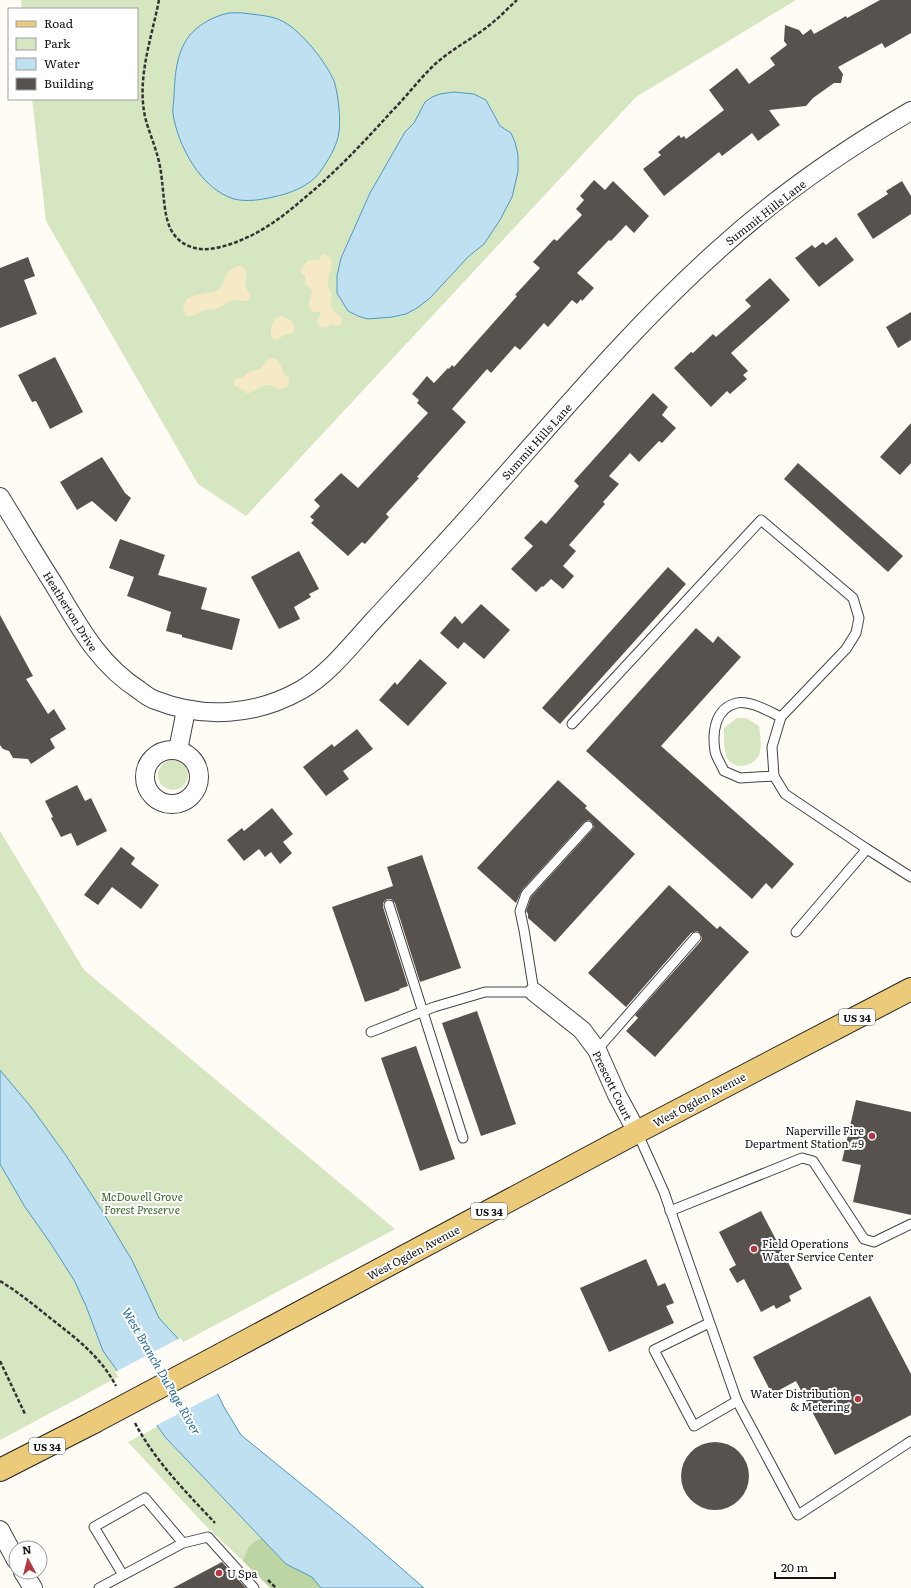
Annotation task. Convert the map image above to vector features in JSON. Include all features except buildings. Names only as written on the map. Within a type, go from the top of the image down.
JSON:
[{"type":"main road","name":"West Ogden Avenue","points":[[0,1470],[94,1422],[637,1132],[911,989]]},
{"type":"street","name":"Summit Hills Lane","points":[[186,710],[224,713],[245,711],[283,699],[318,679],[464,522],[631,335],[682,282],[718,249],[767,208],[832,160],[911,111]]},
{"type":"street","name":"Heatherton Drive","points":[[0,497],[94,650],[121,679],[139,691],[152,699],[186,710]]},
{"type":"street","points":[[178,750],[186,710]]},
{"type":"street","name":"Prescott Court","points":[[534,992],[582,1030],[597,1050],[617,1095],[637,1132]]},
{"type":"street","points":[[0,1530],[8,1545]]},
{"type":"lane","points":[[572,724],[761,520],[853,598],[859,618],[856,633],[846,649],[781,717],[772,747],[774,776],[785,794],[911,877]]},
{"type":"lane","points":[[774,776],[740,778],[724,771],[715,752],[715,725],[723,710],[738,702],[755,705],[781,717]]},
{"type":"lane","points":[[371,1032],[422,1011],[485,992],[534,992],[520,911],[526,894],[588,826]]},
{"type":"lane","points":[[796,932],[867,849]]},
{"type":"lane","points":[[389,905],[463,1138]]},
{"type":"lane","points":[[597,1050],[696,936]]},
{"type":"lane","points":[[637,1132],[664,1192],[737,1401],[798,1514],[911,1441]]},
{"type":"lane","points":[[670,1211],[802,1158],[813,1161],[864,1239],[874,1242],[911,1224]]},
{"type":"lane","points":[[709,1323],[654,1350],[694,1426],[737,1401]]},
{"type":"lane","points":[[123,1575],[94,1527],[145,1498],[183,1543]]},
{"type":"lane","points":[[99,1588],[183,1543],[208,1538],[254,1588]]},
{"type":"path","points":[[159,0],[144,71],[142,97],[147,129],[160,162],[170,228],[185,245],[194,249],[210,249],[225,246],[246,238],[266,228],[288,212],[320,186],[356,150],[432,67],[449,52],[492,23],[517,0]]},
{"type":"path","points":[[0,1281],[15,1290],[86,1346],[109,1372]]},
{"type":"path","points":[[0,1360],[25,1414]]},
{"type":"path","points":[[145,1441],[170,1474],[218,1527]]},
{"type":"path","points":[[265,1577],[276,1588]]},
{"type":"green space","points":[[21,0],[796,0],[636,97],[246,516],[198,484],[46,221],[32,100],[138,100],[138,8],[22,8]]},
{"type":"green space","points":[[737,718],[746,718],[759,726],[761,739],[761,749],[758,757],[751,763],[741,766],[732,763],[728,759],[724,744],[724,728]]},
{"type":"green space","points":[[173,760],[184,764],[188,775],[184,786],[173,790],[162,786],[158,775],[162,764]]},
{"type":"green space","name":"McDowell Grove Forest Preserve","points":[[0,831],[84,970],[395,1229],[0,1440]]},
{"type":"green space","points":[[157,1427],[262,1538],[254,1542],[249,1547],[243,1561],[202,1522],[128,1442]]},
{"type":"green space","points":[[262,1538],[286,1564],[312,1577],[321,1588],[270,1588],[243,1561],[249,1547],[254,1542]]},
{"type":"sand","points":[[324,254],[329,256],[331,259],[328,287],[331,295],[331,306],[342,320],[339,326],[331,324],[328,327],[322,328],[317,322],[320,312],[313,312],[310,308],[309,303],[312,290],[305,284],[305,276],[301,273],[301,271],[302,267],[309,260],[318,260]]},
{"type":"sand","points":[[234,267],[243,267],[246,272],[246,288],[250,294],[249,300],[232,300],[217,309],[202,311],[193,316],[187,316],[185,314],[183,307],[187,299],[192,296],[217,291],[223,284],[227,273]]},
{"type":"sand","points":[[280,316],[289,320],[295,328],[292,334],[285,334],[279,339],[275,340],[271,336],[271,327],[273,322]]},
{"type":"sand","points":[[273,358],[279,361],[284,375],[289,378],[287,387],[278,389],[273,386],[265,385],[247,394],[242,389],[234,386],[236,378],[242,378],[248,372],[260,369],[269,359]]},
{"type":"water","points":[[229,13],[243,13],[274,18],[284,22],[306,40],[330,73],[334,81],[338,99],[340,127],[338,138],[320,172],[316,177],[299,189],[279,196],[264,199],[234,199],[222,194],[211,186],[193,165],[186,152],[180,139],[173,112],[177,65],[181,50],[189,36],[200,25],[215,17]]},
{"type":"water","points":[[454,92],[474,94],[486,100],[500,126],[511,133],[518,155],[518,172],[512,197],[500,220],[484,244],[468,257],[430,298],[406,314],[368,319],[358,316],[348,311],[337,293],[337,276],[341,258],[370,193],[405,132],[414,123],[425,102],[440,94]]},
{"type":"water","name":"West Branch DuPage River","points":[[0,1070],[31,1107],[65,1154],[132,1260],[159,1318],[205,1368],[224,1407],[241,1435],[354,1527],[424,1588],[321,1588],[312,1577],[286,1564],[166,1438],[103,1351],[86,1306],[74,1280],[25,1207],[0,1164]]},
{"type":"pier","points":[[180,1338],[206,1367],[219,1393],[155,1426],[115,1372]]},
{"type":"place","name":"Naperville Fire Department Station #9","points":[[872,1136]]},
{"type":"place","name":"Field Operations Water Service Center","points":[[754,1249]]},
{"type":"place","name":"Water Distribution & Metering","points":[[858,1399]]},
{"type":"place","name":"U Spa","points":[[219,1573]]}]
